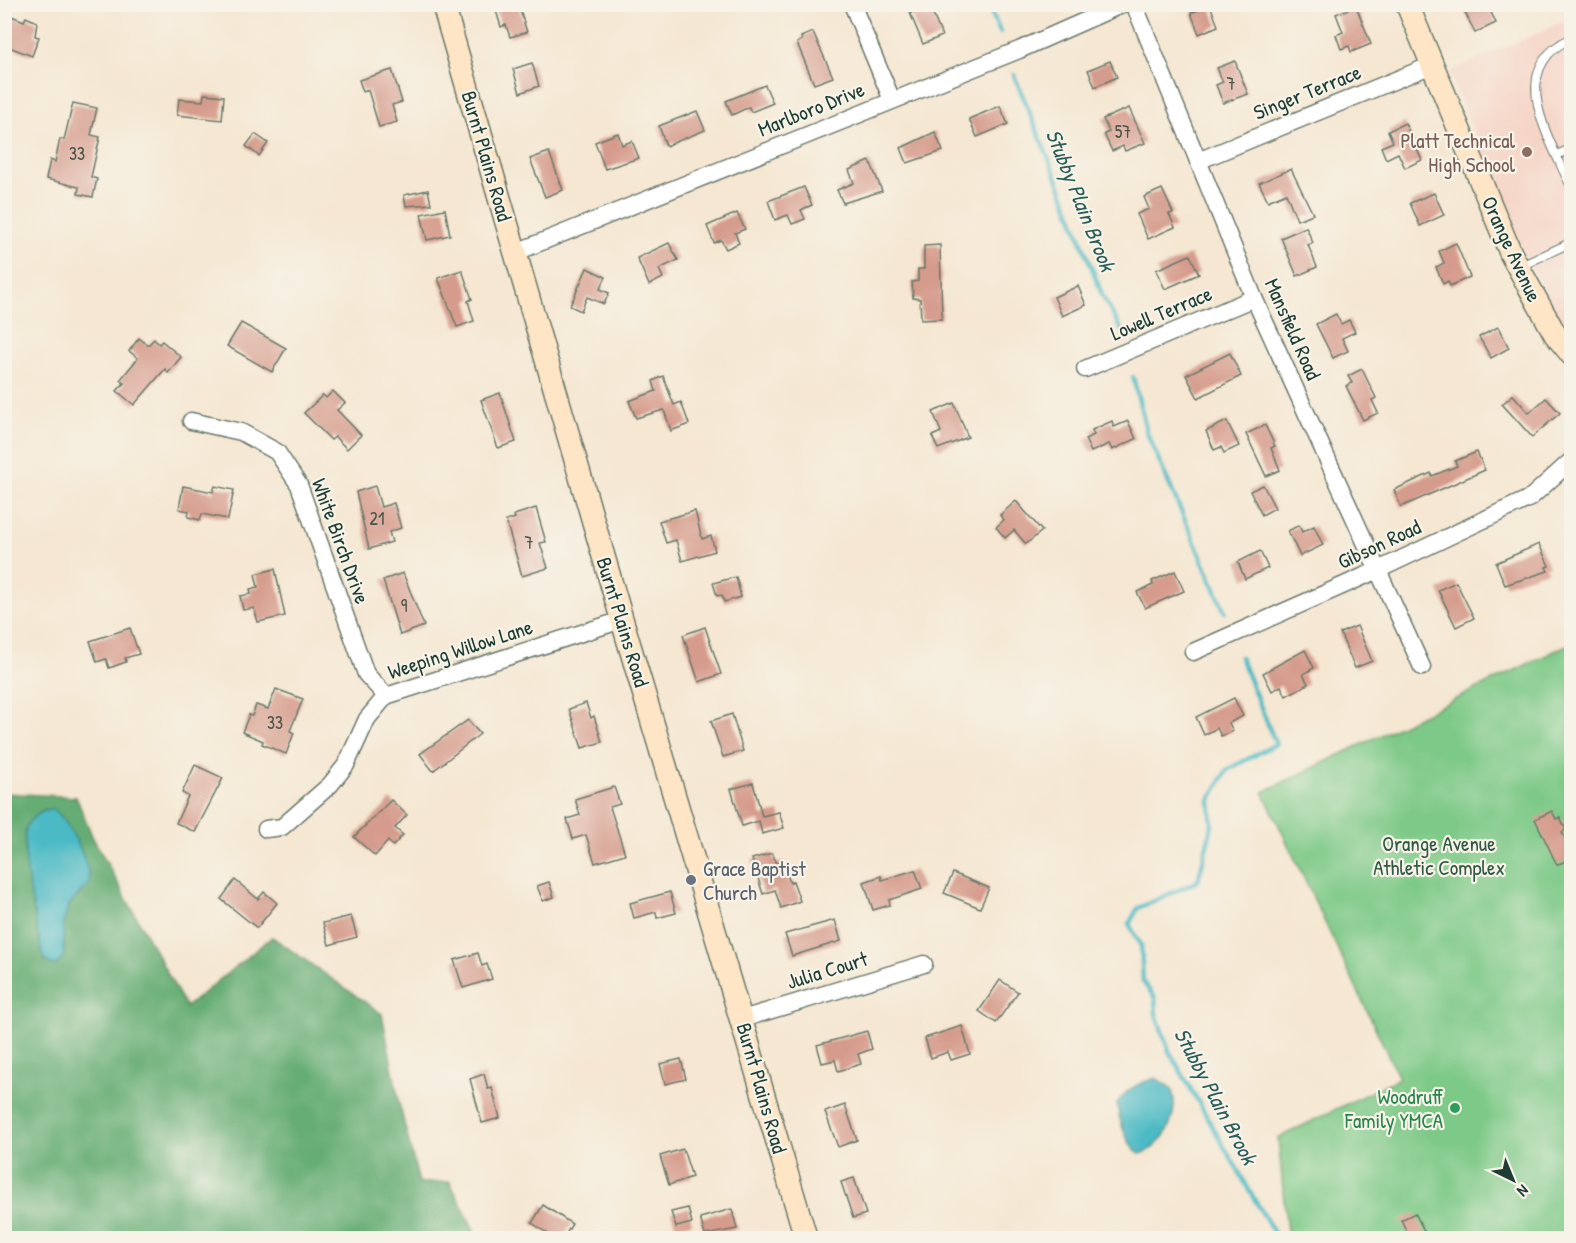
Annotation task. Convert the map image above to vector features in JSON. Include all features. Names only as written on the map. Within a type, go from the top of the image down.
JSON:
[{"type":"main road","name":"Burnt Plains Road","points":[[443,4],[514,253],[806,1239]]},
{"type":"main road","name":"Orange Avenue","points":[[1407,4],[1518,268],[1555,334],[1572,355]]},
{"type":"street","points":[[852,4],[892,100]]},
{"type":"street","name":"Marlboro Drive","points":[[514,253],[1123,4]]},
{"type":"street","name":"Mansfield Road","points":[[1134,4],[1254,298],[1422,667]]},
{"type":"street","name":"Singer Terrace","points":[[1198,161],[1432,65]]},
{"type":"street","name":"Lowell Terrace","points":[[1085,369],[1254,298]]},
{"type":"street","name":"White Birch Drive","points":[[191,421],[241,432],[277,452],[299,485],[366,674],[386,696]]},
{"type":"street","name":"Gibson Road","points":[[1193,652],[1378,570],[1530,498],[1572,460]]},
{"type":"street","name":"Weeping Willow Lane","points":[[266,829],[282,826],[330,786],[345,765],[367,719],[386,696],[622,620]]},
{"type":"street","name":"Julia Court","points":[[742,1019],[924,964]]},
{"type":"lane","points":[[1572,38],[1546,55],[1534,84],[1536,102],[1572,189]]},
{"type":"lane","points":[[1557,156],[1572,148]]},
{"type":"lane","points":[[1518,268],[1572,242]]},
{"type":"shaded area","name":"Platt Technical High School","points":[[1571,18],[1571,337],[1525,257],[1449,72]]},
{"type":"green space","name":"Orange Avenue Athletic Complex","points":[[1571,643],[1571,1238],[1298,1238],[1287,1231],[1278,1138],[1399,1078],[1263,792]]},
{"type":"green space","points":[[4,793],[76,797],[93,838],[186,1007],[272,937],[382,1014],[400,1107],[419,1183],[450,1182],[478,1238],[5,1238]],"holes":[[[45,809],[73,900],[64,920],[64,956],[45,961],[25,841],[29,822]]]},
{"type":"water","points":[[52,808],[65,822],[77,842],[86,864],[90,883],[69,905],[63,924],[64,956],[56,966],[45,961],[42,955],[25,851],[27,826],[37,815]]},
{"type":"water","points":[[1156,1078],[1171,1088],[1174,1097],[1172,1117],[1169,1127],[1157,1144],[1140,1154],[1127,1138],[1117,1104],[1124,1094],[1134,1087]]},
{"type":"building","points":[[494,4],[518,4],[527,32],[510,37],[506,25],[501,27]]},
{"type":"building","points":[[1461,4],[1487,4],[1496,23],[1475,33]]},
{"type":"building","points":[[929,5],[942,36],[923,44],[910,13]]},
{"type":"building","points":[[1210,5],[1218,26],[1199,34],[1191,13]]},
{"type":"building","points":[[1356,6],[1371,44],[1351,52],[1349,46],[1341,49],[1336,35],[1343,32],[1336,14]]},
{"type":"building","points":[[4,13],[24,21],[26,17],[37,22],[35,36],[39,37],[32,56],[4,45]]},
{"type":"building","points":[[813,32],[833,77],[814,84],[797,43],[802,40],[801,37]]},
{"type":"building","points":[[1110,61],[1117,77],[1095,87],[1088,70]]},
{"type":"building","points":[[1235,61],[1248,94],[1223,103],[1216,85],[1223,82],[1217,68]]},
{"type":"building","points":[[532,63],[539,86],[520,93],[513,69]]},
{"type":"building","points":[[392,70],[402,102],[392,105],[397,122],[379,127],[368,90],[363,92],[359,80]]},
{"type":"building","points":[[765,85],[773,103],[751,112],[749,107],[732,115],[726,101]]},
{"type":"building","points":[[204,94],[224,96],[222,120],[177,115],[179,99],[203,101]]},
{"type":"building","points":[[73,103],[97,108],[91,135],[100,137],[91,177],[97,179],[93,197],[78,194],[79,187],[46,179],[50,160],[55,162],[60,139],[64,140]]},
{"type":"building","points":[[1000,106],[1008,124],[977,137],[969,119]]},
{"type":"building","points":[[1129,108],[1145,143],[1125,151],[1123,146],[1112,151],[1104,134],[1109,132],[1103,119]]},
{"type":"building","points":[[697,111],[705,130],[666,146],[659,126]]},
{"type":"building","points":[[1405,123],[1422,160],[1405,168],[1398,153],[1386,159],[1381,147],[1393,142],[1388,131]]},
{"type":"building","points":[[935,132],[943,151],[907,163],[901,148]]},
{"type":"building","points":[[618,133],[622,145],[632,141],[639,158],[605,169],[595,142]]},
{"type":"building","points":[[255,134],[268,143],[259,156],[246,146]]},
{"type":"building","points":[[549,152],[563,190],[545,197],[530,159]]},
{"type":"building","points":[[870,161],[882,191],[843,203],[837,190],[854,183],[849,170]]},
{"type":"building","points":[[1291,169],[1313,214],[1297,220],[1286,193],[1268,201],[1259,183]]},
{"type":"building","points":[[804,187],[812,205],[801,210],[805,219],[792,224],[788,215],[775,220],[768,201]]},
{"type":"building","points":[[1162,189],[1173,213],[1169,214],[1175,227],[1148,239],[1137,214],[1149,209],[1144,197]]},
{"type":"building","points":[[428,190],[431,204],[406,206],[404,195]]},
{"type":"building","points":[[1434,193],[1444,215],[1420,226],[1410,203]]},
{"type":"building","points":[[445,209],[450,235],[427,240],[421,214]]},
{"type":"building","points":[[737,213],[745,229],[735,233],[739,243],[726,249],[721,240],[714,243],[707,226]]},
{"type":"building","points":[[1306,227],[1313,243],[1308,245],[1317,267],[1297,276],[1281,238]]},
{"type":"building","points":[[669,243],[678,260],[659,269],[663,278],[649,285],[637,258]]},
{"type":"building","points":[[1456,243],[1470,277],[1450,286],[1448,281],[1443,284],[1436,267],[1444,263],[1439,251]]},
{"type":"building","points":[[940,245],[942,319],[921,320],[920,299],[913,298],[912,282],[918,281],[918,269],[924,269],[924,246]]},
{"type":"building","points":[[1190,255],[1199,274],[1165,289],[1156,270]]},
{"type":"building","points":[[587,268],[606,277],[600,289],[609,293],[604,304],[587,297],[581,311],[570,306]]},
{"type":"building","points":[[462,270],[472,299],[468,301],[474,321],[457,327],[438,278]]},
{"type":"building","points":[[1078,286],[1086,305],[1062,316],[1054,297]]},
{"type":"building","points":[[1336,314],[1341,324],[1349,320],[1355,332],[1342,338],[1348,351],[1333,358],[1316,324]]},
{"type":"building","points":[[241,323],[286,348],[272,372],[227,346]]},
{"type":"building","points":[[1498,327],[1509,348],[1491,358],[1479,337]]},
{"type":"building","points":[[139,338],[148,345],[154,339],[159,344],[162,341],[181,357],[168,373],[165,369],[134,405],[117,391],[124,383],[120,380],[138,358],[129,351]]},
{"type":"building","points":[[1230,353],[1241,376],[1198,398],[1186,375]]},
{"type":"building","points":[[1362,369],[1376,398],[1372,400],[1378,413],[1363,420],[1346,386],[1352,383],[1348,376]]},
{"type":"building","points":[[663,376],[674,405],[681,402],[689,424],[671,431],[664,410],[636,418],[629,401],[656,391],[653,381]]},
{"type":"building","points":[[333,391],[345,403],[337,410],[361,435],[347,449],[335,437],[331,440],[304,413],[323,395],[326,398]]},
{"type":"building","points":[[500,393],[516,442],[498,448],[481,400]]},
{"type":"building","points":[[1513,395],[1529,413],[1546,398],[1560,413],[1532,437],[1502,404]]},
{"type":"building","points":[[954,403],[968,437],[938,449],[932,436],[941,432],[933,412]]},
{"type":"building","points":[[1112,421],[1114,427],[1128,421],[1136,439],[1112,450],[1109,444],[1091,452],[1085,439],[1094,435],[1092,430]]},
{"type":"building","points":[[1227,421],[1239,446],[1224,453],[1221,447],[1214,450],[1206,431]]},
{"type":"building","points":[[1265,425],[1275,446],[1271,448],[1280,470],[1266,476],[1246,434]]},
{"type":"building","points":[[1477,452],[1485,470],[1401,507],[1394,490],[1431,473],[1432,476],[1457,466],[1455,461]]},
{"type":"building","points":[[1263,485],[1275,508],[1262,515],[1250,491]]},
{"type":"building","points":[[183,486],[213,492],[215,486],[234,490],[228,519],[202,514],[200,520],[188,517],[189,511],[179,509]]},
{"type":"building","points":[[375,486],[381,507],[394,503],[401,528],[389,532],[392,542],[369,549],[356,492]]},
{"type":"building","points":[[1016,501],[1042,531],[1026,544],[1014,530],[1005,538],[996,527],[1004,520],[1000,515]]},
{"type":"building","points":[[536,508],[546,542],[540,543],[548,568],[522,576],[506,521],[515,518],[514,515]]},
{"type":"building","points":[[695,511],[702,539],[711,536],[715,551],[682,561],[676,540],[666,543],[659,521]]},
{"type":"building","points":[[1299,525],[1302,532],[1314,526],[1323,545],[1300,556],[1288,531]]},
{"type":"building","points":[[1539,544],[1549,566],[1546,567],[1548,571],[1505,585],[1496,563]]},
{"type":"building","points":[[1260,551],[1268,568],[1245,579],[1238,562]]},
{"type":"building","points":[[275,569],[285,616],[258,622],[254,608],[243,610],[240,596],[251,594],[250,589],[258,587],[255,574]]},
{"type":"building","points":[[1175,571],[1184,591],[1145,608],[1137,592],[1153,585],[1152,581]]},
{"type":"building","points":[[403,573],[424,626],[400,635],[383,580]]},
{"type":"building","points":[[736,577],[741,597],[724,602],[722,595],[717,596],[713,583]]},
{"type":"building","points":[[1456,582],[1474,618],[1456,627],[1438,590]]},
{"type":"building","points":[[1357,626],[1372,661],[1355,668],[1340,633]]},
{"type":"building","points":[[705,627],[721,674],[699,682],[683,635]]},
{"type":"building","points":[[130,628],[139,654],[125,658],[126,662],[109,668],[106,659],[97,662],[90,641]]},
{"type":"building","points":[[1305,650],[1314,668],[1303,674],[1308,684],[1286,696],[1281,686],[1272,691],[1263,673]]},
{"type":"building","points":[[276,689],[303,699],[290,731],[294,733],[286,754],[242,732],[256,705],[268,709]]},
{"type":"building","points":[[1234,698],[1243,716],[1229,723],[1233,731],[1221,736],[1217,728],[1204,735],[1196,717]]},
{"type":"building","points":[[586,703],[591,718],[594,716],[602,742],[582,748],[569,709]]},
{"type":"building","points":[[732,714],[743,751],[723,757],[711,721]]},
{"type":"building","points":[[468,720],[480,734],[433,771],[420,754]]},
{"type":"building","points":[[195,765],[223,778],[195,832],[176,823],[188,796],[182,793]]},
{"type":"building","points":[[753,783],[762,816],[779,812],[784,828],[762,834],[759,821],[742,826],[731,789]]},
{"type":"building","points":[[614,787],[620,804],[610,807],[625,854],[595,863],[586,835],[573,839],[567,819],[580,815],[575,799]]},
{"type":"building","points":[[391,800],[407,815],[395,828],[403,835],[393,846],[388,841],[375,856],[354,837]]},
{"type":"building","points":[[1552,811],[1556,819],[1560,817],[1566,830],[1562,832],[1572,852],[1572,858],[1557,865],[1535,819]]},
{"type":"building","points":[[772,853],[776,864],[783,862],[790,883],[793,881],[800,901],[781,908],[775,890],[763,894],[752,859]]},
{"type":"building","points":[[915,870],[922,889],[889,900],[890,905],[873,910],[864,882],[881,876],[882,880]]},
{"type":"building","points":[[953,873],[989,888],[980,908],[944,893]]},
{"type":"building","points":[[235,880],[258,899],[264,892],[277,903],[257,928],[221,899]]},
{"type":"building","points":[[549,882],[554,897],[543,901],[537,886]]},
{"type":"building","points":[[670,892],[676,913],[657,918],[656,912],[634,918],[630,903]]},
{"type":"building","points":[[351,916],[357,937],[329,945],[323,923]]},
{"type":"building","points":[[835,920],[841,941],[792,956],[785,934]]},
{"type":"building","points":[[478,953],[482,966],[487,964],[492,979],[463,988],[454,960]]},
{"type":"building","points":[[1000,980],[1018,992],[996,1023],[979,1011]]},
{"type":"building","points":[[962,1026],[970,1054],[951,1060],[948,1052],[931,1058],[925,1038]]},
{"type":"building","points":[[867,1031],[872,1049],[858,1054],[861,1064],[838,1071],[835,1060],[822,1063],[817,1045]]},
{"type":"building","points":[[681,1059],[686,1079],[665,1084],[660,1064]]},
{"type":"building","points":[[484,1074],[488,1089],[492,1088],[500,1118],[482,1123],[470,1079]]},
{"type":"building","points":[[845,1105],[857,1140],[838,1147],[825,1112]]},
{"type":"building","points":[[683,1149],[692,1177],[669,1185],[660,1156]]},
{"type":"building","points":[[854,1178],[866,1214],[853,1218],[841,1182]]},
{"type":"building","points":[[543,1205],[572,1224],[563,1239],[556,1239],[532,1223]]},
{"type":"building","points":[[688,1208],[692,1223],[676,1227],[671,1212]]},
{"type":"building","points":[[732,1209],[737,1229],[705,1235],[700,1218]]},
{"type":"building","points":[[1415,1213],[1428,1239],[1411,1239],[1401,1220]]},
{"type":"waterway","name":"Stubby Plain Brook","points":[[988,4],[1000,32]]},
{"type":"waterway","name":"Stubby Plain Brook","points":[[1014,75],[1103,297],[1124,334]]},
{"type":"waterway","name":"Stubby Plain Brook","points":[[1133,377],[1147,433],[1225,612]]},
{"type":"waterway","name":"Stubby Plain Brook","points":[[1240,657],[1276,744],[1227,770],[1210,800],[1212,825],[1198,881],[1138,908],[1129,924],[1141,945],[1143,982],[1155,998],[1156,1014],[1169,1051],[1277,1238]]},
{"type":"place","name":"Platt Technical High School","points":[[1527,152]]},
{"type":"place","name":"Grace Baptist Church","points":[[691,880]]},
{"type":"place","name":"Woodruff Family YMCA","points":[[1455,1108]]}]
